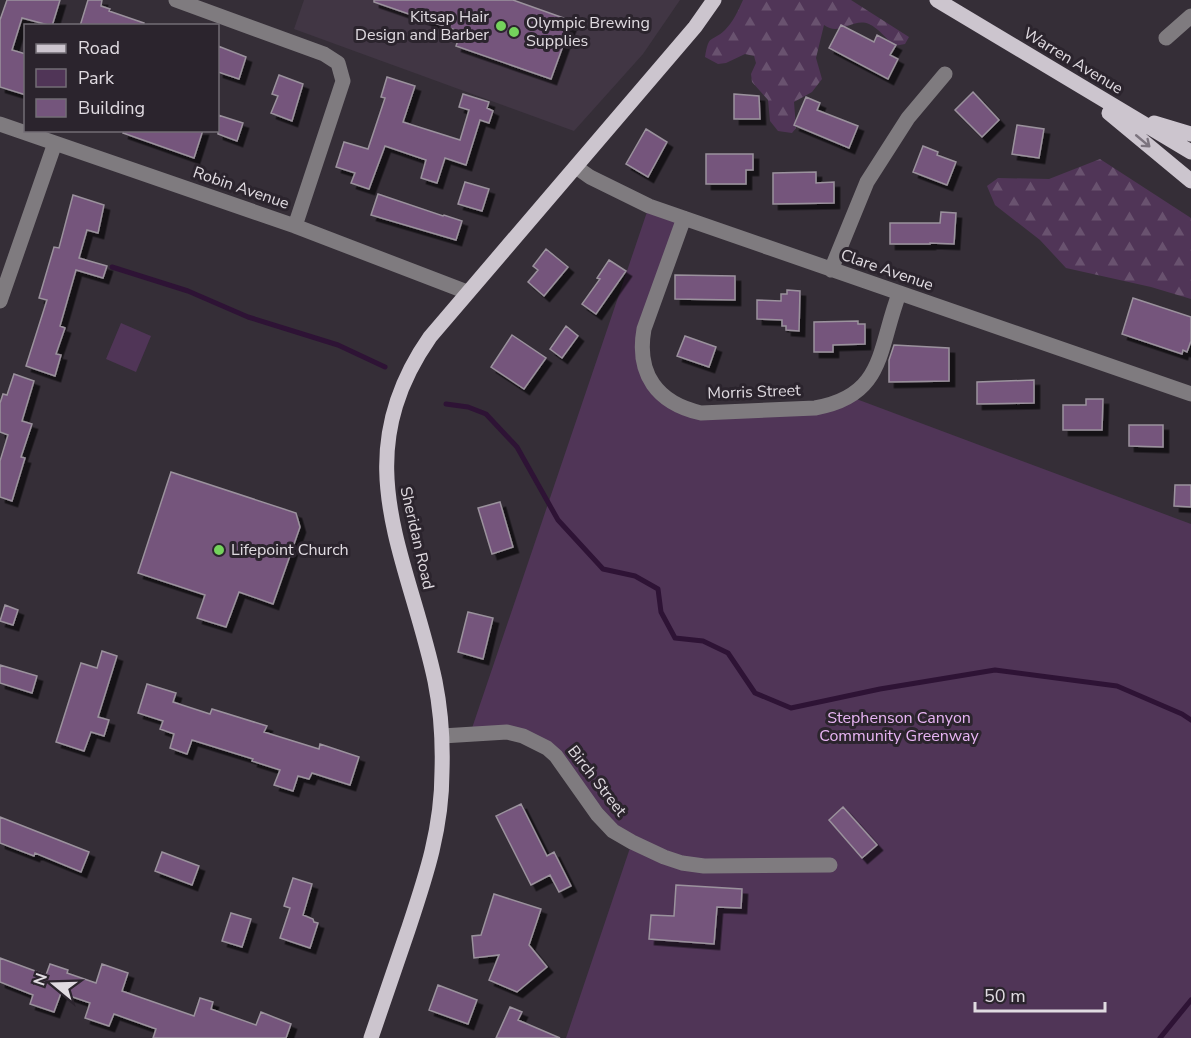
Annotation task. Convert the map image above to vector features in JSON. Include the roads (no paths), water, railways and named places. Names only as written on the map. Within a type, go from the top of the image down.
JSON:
[{"type":"main road","name":"Sheridan Road","points":[[371,1038],[432,857],[441,808],[442,736],[435,679],[390,516],[387,491],[387,458],[394,414],[408,374],[430,337],[695,27],[714,0]]},
{"type":"main road","name":"Warren Avenue","points":[[937,0],[1191,152]]},
{"type":"main road","points":[[1065,76],[1191,181]]},
{"type":"main road","points":[[1129,116],[1191,134]]},
{"type":"street","points":[[176,0],[324,54],[339,63],[343,81],[295,226]]},
{"type":"street","points":[[1166,38],[1191,16]]},
{"type":"street","points":[[831,270],[867,182],[908,118],[945,74]]},
{"type":"street","name":"Robin Avenue","points":[[0,124],[295,226],[467,292]]},
{"type":"street","points":[[0,301],[55,143]]},
{"type":"street","name":"Clare Avenue","points":[[576,167],[590,177],[649,206],[1191,394]]},
{"type":"street","name":"Morris Street","points":[[684,218],[644,329],[642,348],[644,368],[651,382],[659,392],[685,409],[701,413],[815,408],[832,405],[851,397],[862,389],[878,364],[899,294]]},
{"type":"street","name":"Birch Street","points":[[442,736],[507,732],[523,736],[547,748],[556,756],[597,814],[613,831],[664,857],[682,863],[704,866],[830,865]]},
{"type":"waterway","points":[[112,267],[188,291],[248,317],[338,345],[385,367]]},
{"type":"waterway","points":[[446,404],[468,407],[486,414],[517,447],[558,520],[603,569],[635,576],[658,589],[661,612],[675,638],[703,641],[728,653],[755,693],[791,708],[880,689],[995,670],[1117,686],[1191,720]]},
{"type":"waterway","points":[[1160,1038],[1191,1000]]},
{"type":"place","name":"Kitsap Hair Design and Barber","points":[[501,26]]},
{"type":"place","name":"Olympic Brewing Supplies","points":[[514,32]]},
{"type":"place","name":"Lifepoint Church","points":[[219,550]]},
{"type":"park label","name":"Stephenson Canyon Community Greenway","points":[[899,727]]}]
